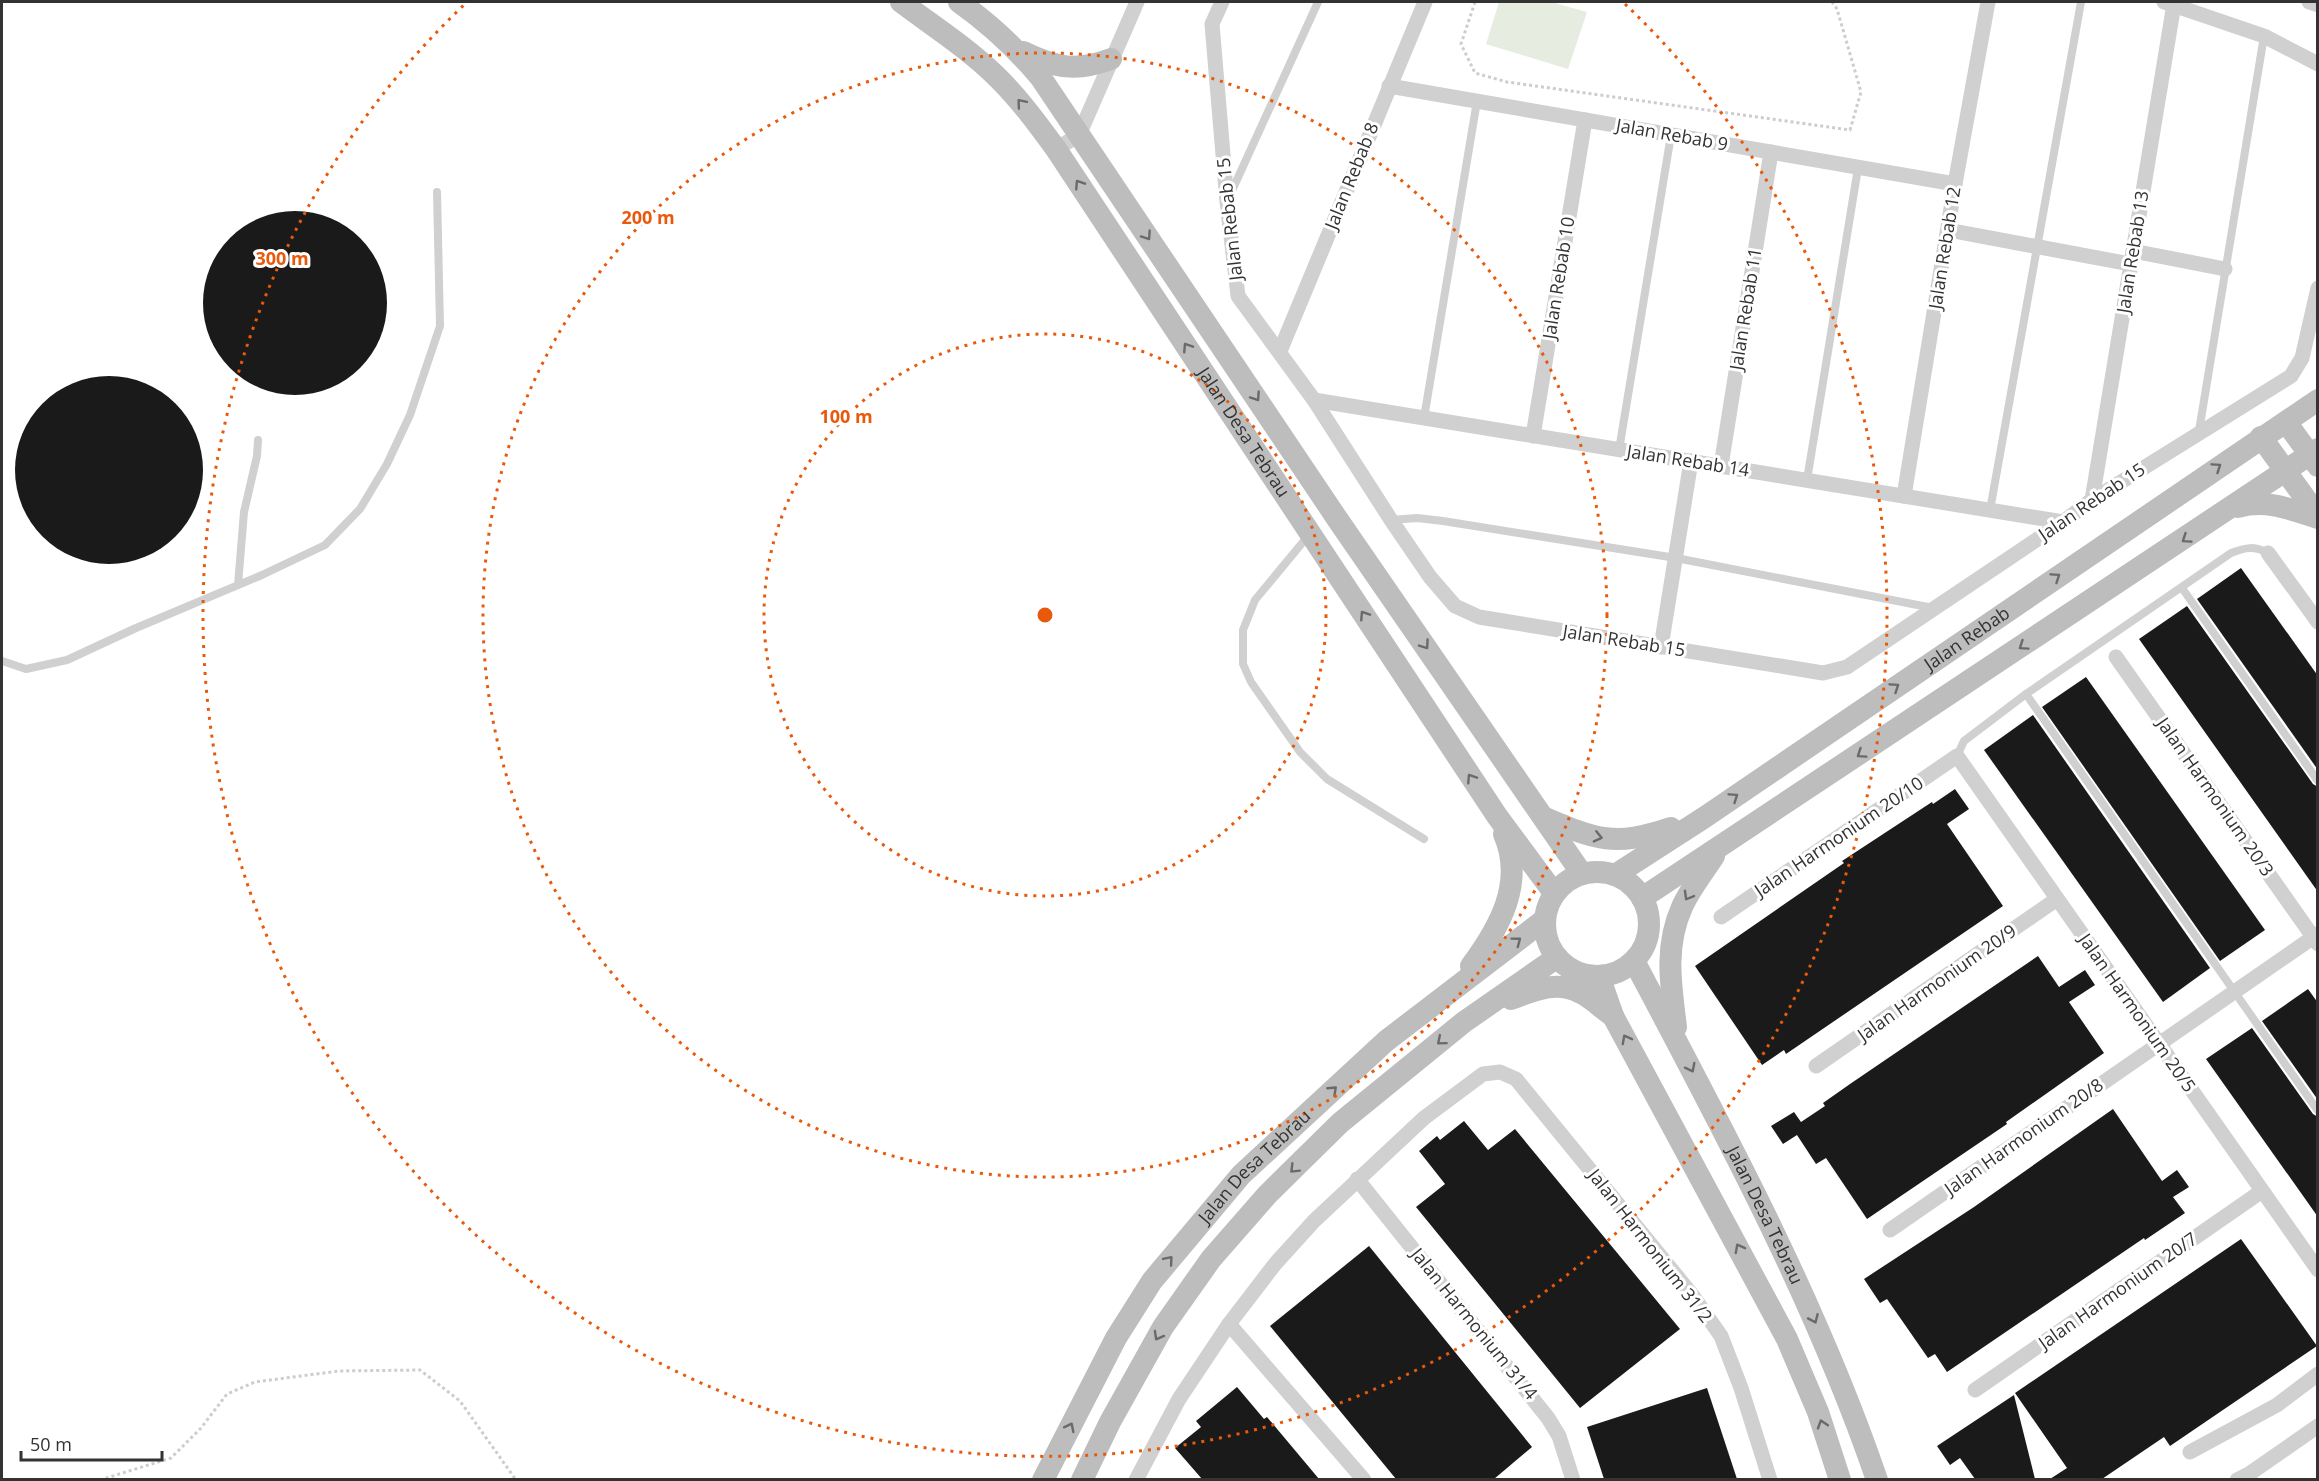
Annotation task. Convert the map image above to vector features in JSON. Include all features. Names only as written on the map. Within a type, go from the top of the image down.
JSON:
[{"type":"street","name":"Jalan Desa Tebrau","points":[[901,2],[945,33],[995,75],[1022,102],[1056,149],[1497,816],[1554,893]]},
{"type":"street","name":"Jalan Desa Tebrau","points":[[959,2],[991,26],[1016,49],[1041,78],[1338,520],[1582,874]]},
{"type":"street","points":[[1056,149],[1079,135],[1137,2]]},
{"type":"street","name":"Jalan Rebab 15","points":[[1222,2],[1212,24],[1227,202],[1238,296],[1314,400],[1430,577],[1455,606],[1479,617],[1823,672],[1847,667],[2063,522],[2092,500],[2291,376],[2302,358],[2318,288]]},
{"type":"street","name":"Jalan Rebab 8","points":[[1280,351],[1425,2]]},
{"type":"street","name":"Jalan Rebab 12","points":[[1904,496],[1955,184],[1988,2]]},
{"type":"street","points":[[2309,2],[2318,5]]},
{"type":"street","points":[[2169,3],[2264,36],[2318,64]]},
{"type":"street","name":"Jalan Rebab 13","points":[[2092,500],[2132,257],[2169,3]]},
{"type":"street","points":[[1016,49],[1053,65],[1072,68],[1092,66],[1111,59]]},
{"type":"street","name":"Jalan Rebab 9","points":[[1389,86],[1955,184]]},
{"type":"street","name":"Jalan Rebab 10","points":[[1533,436],[1585,120]]},
{"type":"street","name":"Jalan Rebab 11","points":[[1721,466],[1771,153]]},
{"type":"street","points":[[1948,230],[2036,247],[2224,269]]},
{"type":"street","name":"Jalan Rebab 14","points":[[1314,400],[2063,522]]},
{"type":"street","name":"Jalan Rebab","points":[[1615,875],[1705,817],[2318,400]]},
{"type":"street","points":[[1642,898],[2286,471],[2315,456],[2286,422]]},
{"type":"street","points":[[2261,437],[2318,517]]},
{"type":"street","points":[[1661,647],[1691,461]]},
{"type":"street","points":[[2229,510],[2254,502],[2318,517]]},
{"type":"street","points":[[2268,553],[2318,622]]},
{"type":"street","name":"Jalan Harmonium 20/3","points":[[2116,657],[2316,938]]},
{"type":"street","name":"Jalan Harmonium 20/5","points":[[1957,756],[2318,1270]]},
{"type":"street","name":"Jalan Harmonium 20/10","points":[[1721,917],[1957,756]]},
{"type":"street","points":[[1456,987],[1488,943],[1512,885],[1512,855],[1497,816]]},
{"type":"street","points":[[1543,817],[1583,833],[1614,840],[1648,836],[1705,817]]},
{"type":"street","points":[[1677,1042],[1669,966],[1674,928],[1690,892],[1720,847]]},
{"type":"street","points":[[1593,872],[1615,875],[1626,880],[1642,898],[1647,908],[1649,930],[1641,952],[1634,961],[1612,974],[1599,976],[1576,972],[1556,958],[1547,940],[1544,920],[1547,906],[1554,893],[1562,885],[1582,874],[1593,872]]},
{"type":"street","name":"Jalan Harmonium 20/9","points":[[1816,1066],[2057,899]]},
{"type":"street","name":"Jalan Desa Tebrau","points":[[1043,1479],[1116,1338],[1152,1281],[1241,1174],[1386,1041],[1544,920]]},
{"type":"street","name":"Jalan Harmonium 20/8","points":[[1890,1230],[2234,992],[2316,938]]},
{"type":"street","name":"Jalan Desa Tebrau","points":[[1082,1479],[1110,1422],[1163,1327],[1211,1259],[1267,1195],[1340,1123],[1464,1022],[1556,958]]},
{"type":"street","name":"Jalan Desa Tebrau","points":[[1634,961],[1677,1042],[1813,1317],[1851,1406],[1877,1479]]},
{"type":"street","name":"Jalan Desa Tebrau","points":[[1599,976],[1613,1016],[1787,1339],[1818,1412],[1840,1479]]},
{"type":"street","points":[[1464,1022],[1509,1000],[1549,986],[1569,988],[1582,994],[1613,1016]]},
{"type":"street","name":"Jalan Harmonium 31/2","points":[[1357,1179],[1424,1118],[1483,1074],[1500,1072],[1516,1079],[1693,1296],[1720,1336],[1741,1388],[1770,1479]]},
{"type":"street","points":[[1136,1479],[1179,1399],[1229,1324],[1275,1264],[1357,1179]]},
{"type":"street","name":"Jalan Harmonium 31/4","points":[[1357,1179],[1548,1418],[1559,1436],[1573,1479]]},
{"type":"street","name":"Jalan Harmonium 20/7","points":[[1975,1390],[2262,1191]]},
{"type":"street","points":[[1229,1324],[1364,1479]]},
{"type":"street","points":[[2190,1452],[2277,1405],[2318,1374]]},
{"type":"street","points":[[2237,1479],[2249,1474],[2318,1426]]},
{"type":"lane","points":[[1227,202],[1318,2]]},
{"type":"lane","points":[[1990,510],[2081,2]]},
{"type":"lane","points":[[2199,433],[2224,269],[2264,36]]},
{"type":"lane","points":[[1424,418],[1477,101]]},
{"type":"lane","points":[[1619,450],[1671,135]]},
{"type":"lane","points":[[1807,480],[1858,168]]},
{"type":"lane","points":[[2,661],[26,669],[66,660],[325,545],[360,509],[387,464],[410,415],[440,326],[437,192]]},
{"type":"lane","points":[[238,585],[244,512],[257,456],[258,440]]},
{"type":"lane","points":[[1391,520],[1418,518],[1443,521],[1676,558],[1935,608]]},
{"type":"lane","points":[[1310,534],[1255,600],[1243,630],[1243,663],[1251,681],[1300,752],[1327,779],[1424,839]]},
{"type":"lane","points":[[1957,756],[1964,741],[2025,694],[2231,553],[2244,548],[2256,547],[2268,553]]},
{"type":"lane","points":[[2182,588],[2318,780]]},
{"type":"lane","points":[[2025,694],[2318,1111]]},
{"type":"path","points":[[1476,2],[1461,44],[1475,73],[1507,82],[1850,129],[1861,92],[1837,9],[1832,2]]},
{"type":"path","points":[[100,1479],[171,1458],[201,1428],[227,1394],[255,1382],[339,1371],[420,1370],[460,1401],[516,1479]]},
{"type":"shaded area","points":[[1499,2],[1551,2],[1587,12],[1568,69],[1486,44]]},
{"type":"building","points":[[295,211],[330,218],[346,226],[360,238],[372,252],[380,268],[387,303],[380,338],[372,354],[360,368],[346,380],[330,388],[295,395],[260,388],[244,380],[230,368],[218,354],[210,338],[203,303],[210,268],[218,252],[230,238],[244,226],[260,218]]},
{"type":"building","points":[[118,376],[145,383],[176,403],[196,434],[202,452],[202,488],[196,506],[176,537],[145,557],[127,563],[100,564],[65,553],[49,543],[36,530],[22,506],[16,488],[15,461],[26,426],[36,410],[49,397],[73,383],[91,377]]},
{"type":"building","points":[[2241,568],[2318,676],[2318,770],[2197,599]]},
{"type":"building","points":[[2187,606],[2313,784],[2318,787],[2318,892],[2139,639]]},
{"type":"building","points":[[2086,677],[2265,930],[2220,961],[2042,707]]},
{"type":"building","points":[[2033,715],[2210,968],[2163,1002],[1984,750]]},
{"type":"building","points":[[1955,789],[1969,809],[1947,824],[2003,906],[1786,1054],[1784,1050],[1762,1065],[1695,966],[1844,863],[1842,861]]},
{"type":"building","points":[[2038,956],[2059,987],[2085,970],[2095,985],[2069,1002],[2104,1053],[2006,1122],[2007,1124],[1867,1219],[1826,1158],[1816,1164],[1797,1135],[1783,1144],[1771,1126],[1794,1112],[1801,1122],[1825,1106],[1823,1103],[1850,1084]]},
{"type":"building","points":[[2308,989],[2318,1003],[2318,1100],[2262,1021]]},
{"type":"building","points":[[2252,1028],[2313,1114],[2318,1117],[2318,1217],[2206,1059]]},
{"type":"building","points":[[2113,1109],[2162,1181],[2177,1170],[2189,1187],[2173,1197],[2185,1213],[2145,1240],[2144,1238],[1947,1372],[1935,1354],[1928,1358],[1887,1299],[1880,1303],[1864,1279],[1974,1207]]},
{"type":"building","points":[[1464,1121],[1488,1150],[1515,1129],[1680,1329],[1580,1408],[1416,1207],[1445,1184],[1419,1151],[1437,1136],[1440,1140]]},
{"type":"building","points":[[2241,1239],[2317,1346],[2170,1446],[2164,1437],[2102,1479],[2050,1479],[2067,1468],[2015,1393]]},
{"type":"building","points":[[1369,1246],[1532,1447],[1494,1479],[1396,1479],[1270,1326]]},
{"type":"building","points":[[1237,1387],[1264,1419],[1267,1417],[1319,1479],[1202,1479],[1175,1448],[1201,1427],[1196,1421]]},
{"type":"building","points":[[1707,1388],[1737,1479],[1604,1479],[1587,1427]]},
{"type":"building","points":[[2014,1395],[2035,1479],[1975,1479],[1960,1458],[1950,1465],[1937,1446]]}]
